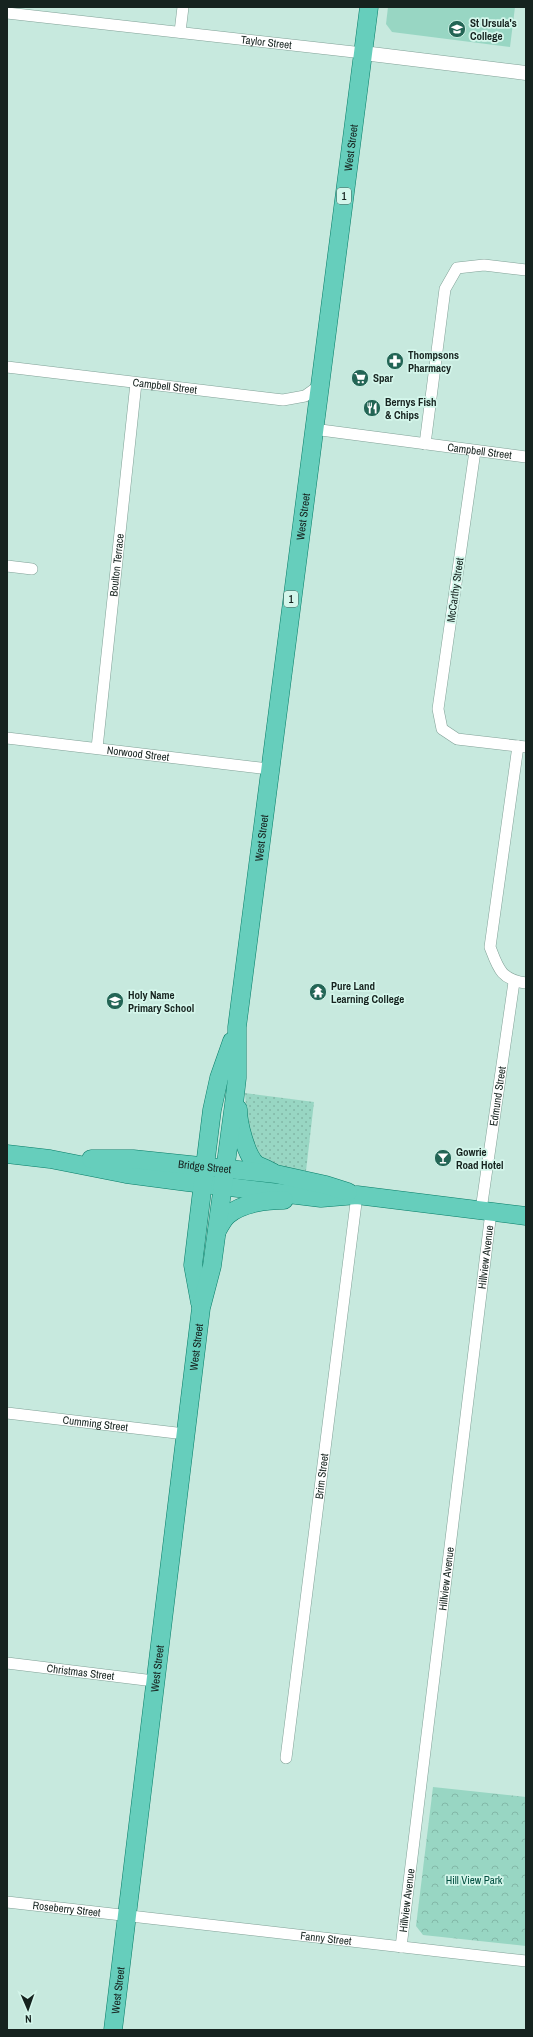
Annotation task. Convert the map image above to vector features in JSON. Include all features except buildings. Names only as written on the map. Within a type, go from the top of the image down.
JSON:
[{"type":"main road","name":"West Street","points":[[113,2030],[154,1681],[201,1308],[212,1266],[237,1078],[237,1027],[269,769],[369,7]]},
{"type":"main road","name":"West Street","points":[[201,1308],[193,1266],[212,1110],[219,1078],[237,1027]]},
{"type":"main road","points":[[237,1078],[238,1114],[248,1151],[257,1164],[276,1174]]},
{"type":"main road","name":"Bridge Street","points":[[7,1154],[50,1159],[126,1174],[203,1184],[223,1177],[276,1174],[326,1185],[357,1195],[526,1216]]},
{"type":"main road","name":"Bridge Street","points":[[50,1159],[133,1159],[205,1166],[223,1177],[321,1198],[357,1195]]},
{"type":"main road","points":[[217,1231],[227,1216],[243,1207],[279,1200],[321,1198]]},
{"type":"street","points":[[180,32],[183,7]]},
{"type":"street","name":"Taylor Street","points":[[7,14],[180,32],[526,73]]},
{"type":"street","points":[[425,444],[445,289],[457,268],[484,265],[526,270]]},
{"type":"street","name":"Campbell Street","points":[[7,367],[288,400],[300,397],[319,386]]},
{"type":"street","name":"Boulton Terrace","points":[[97,748],[136,383]]},
{"type":"street","name":"Campbell Street","points":[[313,429],[526,457]]},
{"type":"street","name":"McCarthy Street","points":[[475,451],[438,709],[442,728],[457,739],[522,747]]},
{"type":"street","points":[[7,566],[32,569]]},
{"type":"street","name":"Norwood Street","points":[[7,738],[269,769]]},
{"type":"street","points":[[522,747],[490,946],[499,971],[514,982],[526,983]]},
{"type":"street","name":"Edmund Street","points":[[486,1211],[514,982]]},
{"type":"street","name":"Brim Street","points":[[286,1758],[357,1195]]},
{"type":"street","name":"Hillview Avenue","points":[[401,1947],[486,1211]]},
{"type":"street","name":"Cumming Street","points":[[7,1413],[185,1434]]},
{"type":"street","name":"Christmas Street","points":[[7,1663],[154,1681]]},
{"type":"street","name":"Roseberry Street","points":[[7,1902],[126,1916]]},
{"type":"street","name":"Fanny Street","points":[[126,1916],[526,1961]]},
{"type":"green space","name":"St Ursula's College","points":[[388,7],[515,7],[510,47],[392,32],[386,24]]},
{"type":"green space","points":[[245,1093],[314,1102],[306,1171],[278,1166],[257,1155],[247,1121]]},
{"type":"green space","name":"Hill View Park","points":[[433,1787],[526,1797],[526,1946],[423,1935],[416,1926]]},
{"type":"place","name":"St Ursula's College","points":[[457,29]]},
{"type":"place","name":"Thompsons Pharmacy","points":[[395,361]]},
{"type":"place","name":"Spar","points":[[360,378]]},
{"type":"place","name":"Bernys Fish & Chips","points":[[372,408]]},
{"type":"place","name":"Pure Land Learning College","points":[[318,992]]},
{"type":"place","name":"Holy Name Primary School","points":[[115,1001]]},
{"type":"place","name":"Gowrie Road Hotel","points":[[443,1158]]}]
